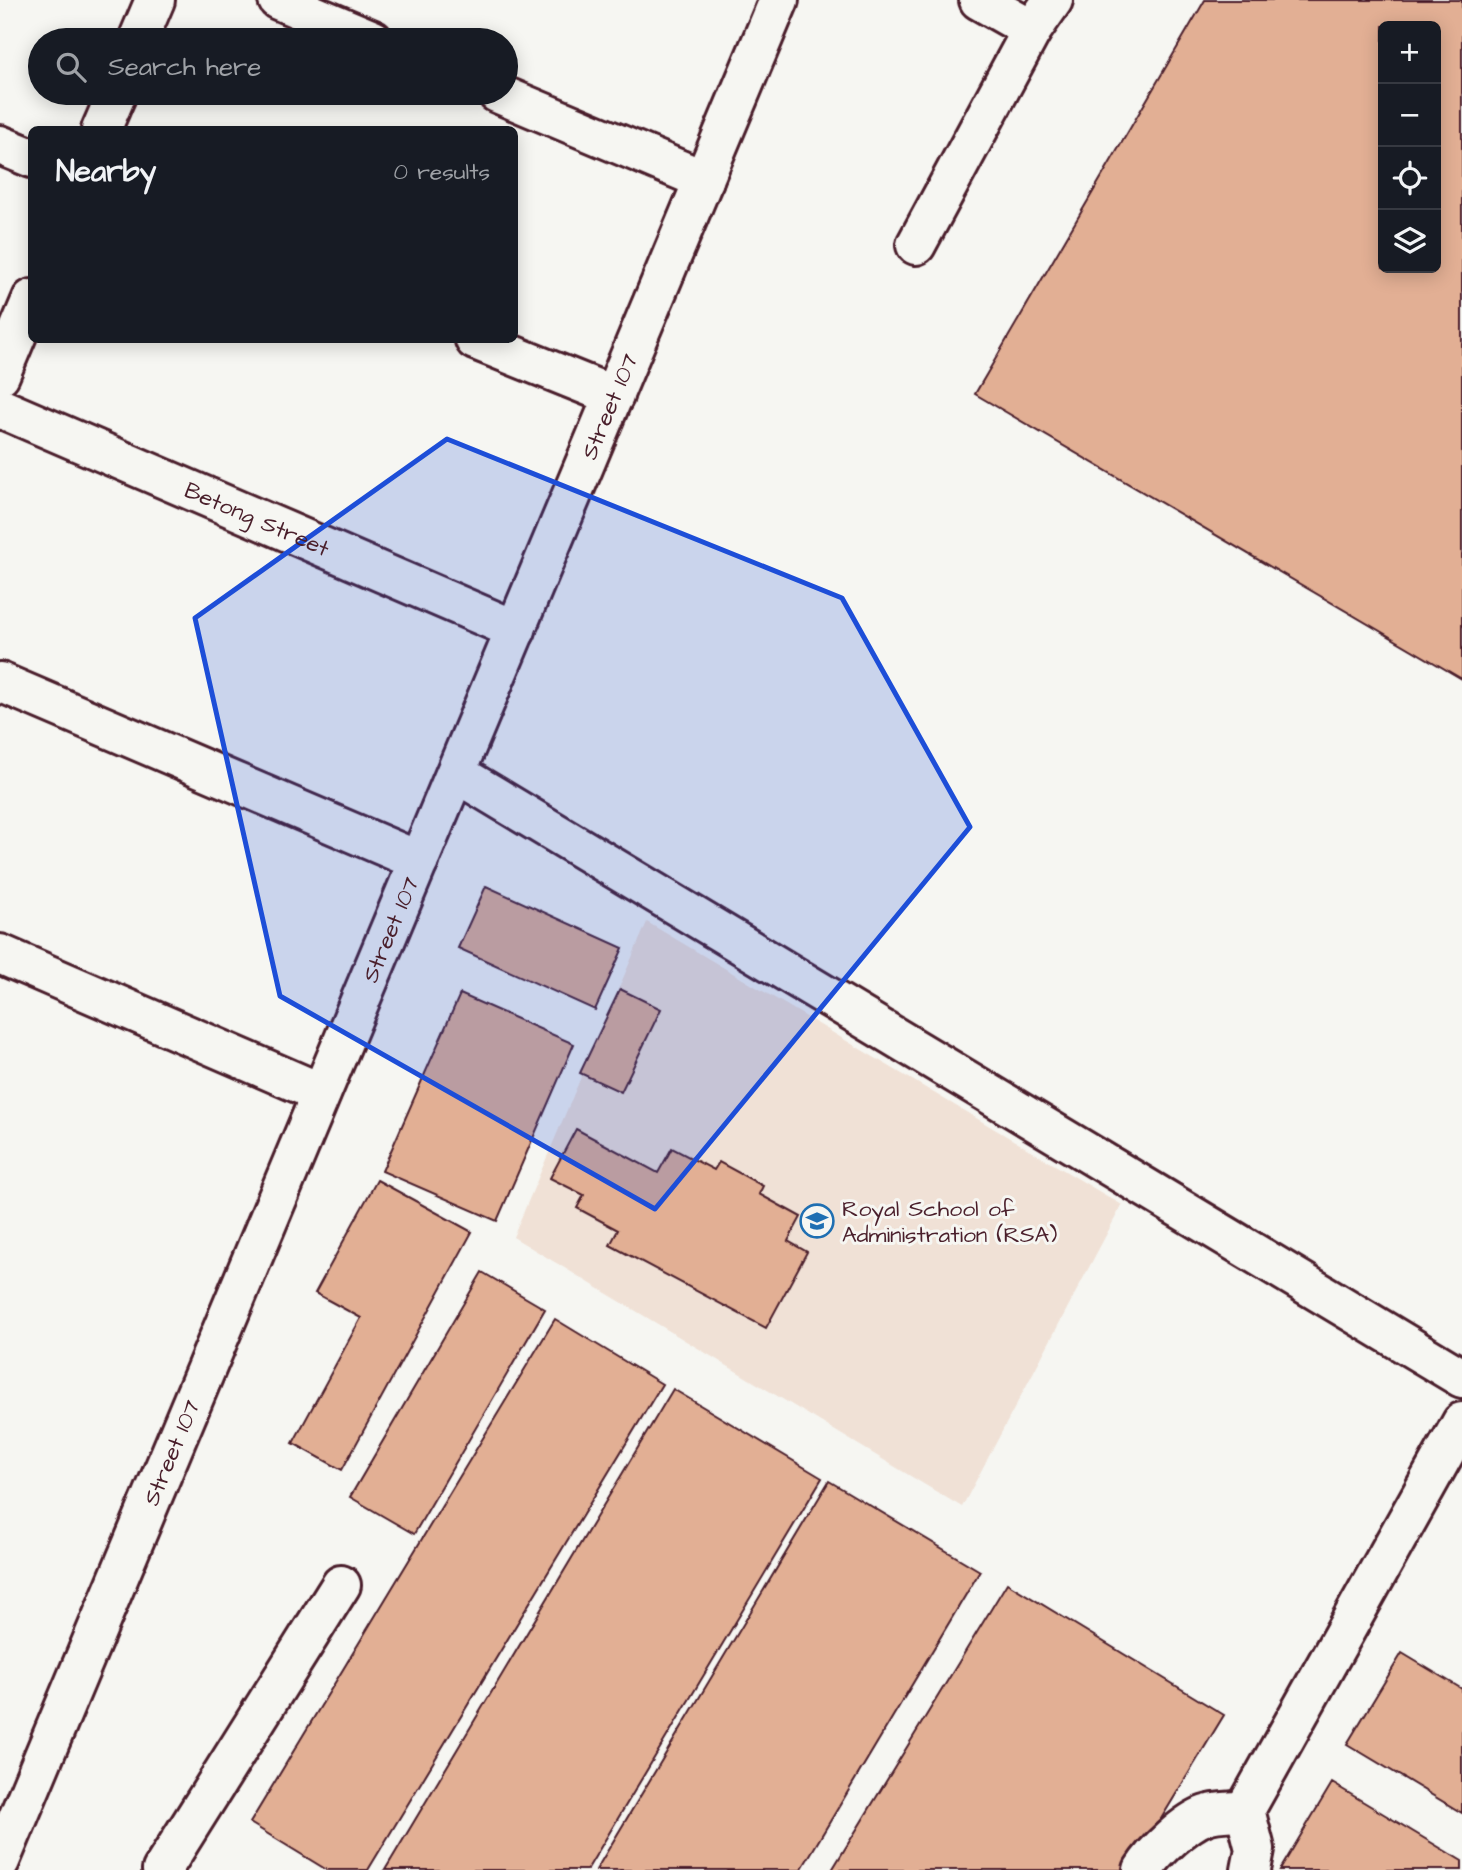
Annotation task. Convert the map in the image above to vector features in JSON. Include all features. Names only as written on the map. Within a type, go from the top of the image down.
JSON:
[{"type":"street","points":[[143,28],[155,0]]},
{"type":"street","points":[[278,0],[344,28]]},
{"type":"street","name":"Street 107","points":[[0,1861],[779,0]]},
{"type":"street","points":[[916,245],[1043,15],[979,0]]},
{"type":"street","points":[[518,102],[704,180]]},
{"type":"street","points":[[104,126],[112,105]]},
{"type":"street","points":[[0,145],[28,156]]},
{"type":"street","points":[[0,375],[28,308]]},
{"type":"street","points":[[482,343],[614,396]]},
{"type":"street","name":"Betong Street","points":[[0,408],[516,630]]},
{"type":"street","points":[[0,682],[419,861]]},
{"type":"street","points":[[456,772],[1462,1378]]},
{"type":"street","points":[[0,954],[321,1093]]},
{"type":"street","points":[[1251,1870],[1255,1849],[1245,1810],[1462,1422]]},
{"type":"street","points":[[162,1870],[341,1585]]},
{"type":"street","points":[[1143,1870],[1183,1829],[1206,1815],[1245,1810]]},
{"type":"highlighted area","points":[[447,439],[842,598],[970,827],[655,1209],[280,996],[195,618]]},
{"type":"shaded area","name":"Royal School of Administration (RSA)","points":[[647,922],[1122,1205],[962,1507],[513,1237]]},
{"type":"building","points":[[1205,0],[1462,0],[1462,679],[975,394]]},
{"type":"building","points":[[486,886],[623,948],[595,1010],[458,948]]},
{"type":"building","points":[[620,989],[661,1009],[621,1092],[580,1073]]},
{"type":"building","points":[[460,994],[574,1044],[497,1221],[382,1171]]},
{"type":"building","points":[[576,1129],[658,1173],[672,1148],[714,1170],[719,1162],[763,1186],[759,1194],[801,1217],[788,1241],[807,1252],[766,1328],[610,1245],[618,1230],[577,1208],[584,1195],[550,1178]]},
{"type":"building","points":[[377,1180],[472,1232],[342,1470],[293,1443],[361,1318],[315,1293]]},
{"type":"building","points":[[482,1272],[545,1309],[414,1534],[350,1497]]},
{"type":"building","points":[[555,1319],[662,1384],[368,1870],[327,1870],[250,1823]]},
{"type":"building","points":[[673,1389],[822,1478],[587,1870],[385,1870]]},
{"type":"building","points":[[829,1481],[980,1571],[801,1870],[596,1870]]},
{"type":"building","points":[[1007,1583],[1224,1715],[1130,1870],[832,1870]]},
{"type":"building","points":[[1402,1653],[1462,1689],[1462,1813],[1347,1744]]},
{"type":"building","points":[[1332,1783],[1462,1861],[1462,1870],[1280,1870]]},
{"type":"place","name":"Royal School of Administration (RSA)","points":[[817,1221]]}]
